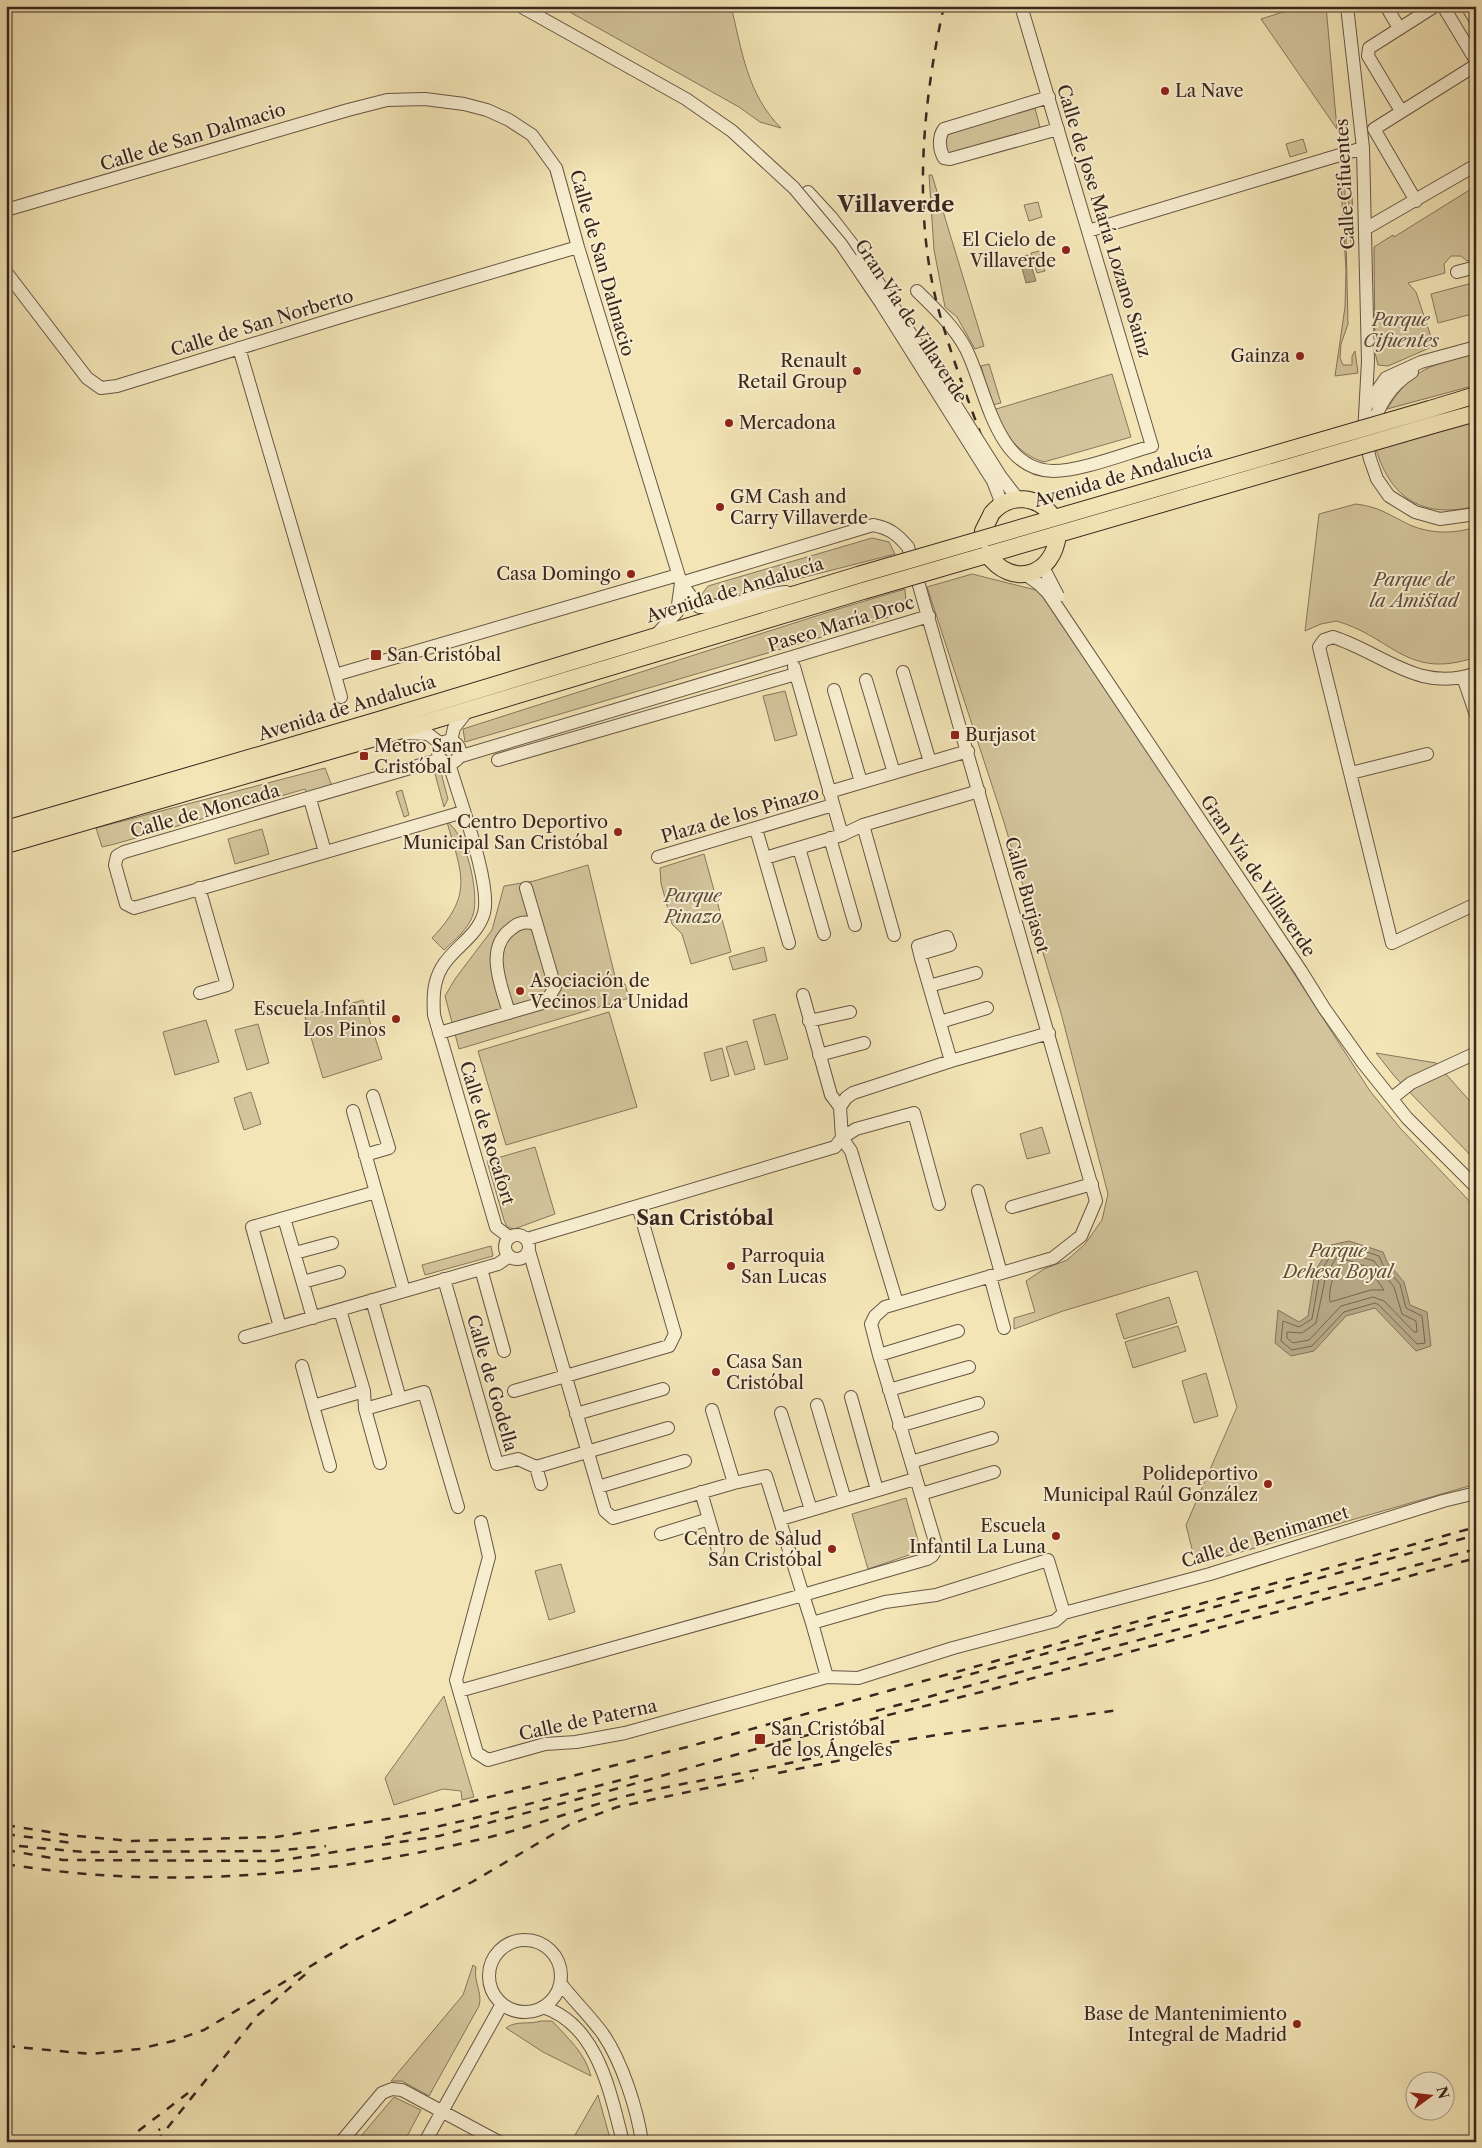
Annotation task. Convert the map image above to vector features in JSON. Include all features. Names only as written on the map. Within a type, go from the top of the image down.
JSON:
[{"type":"main road","name":"Avenida de Andalucía","points":[[6,828],[379,720],[657,634],[858,575],[985,546],[1058,534],[1432,417],[1476,395]]},
{"type":"main road","name":"Avenida de Andalucía","points":[[6,845],[385,735],[863,591],[985,546],[1053,517],[1432,417],[1476,412]]},
{"type":"main road","points":[[1018,498],[1030,499],[1040,504],[1053,517],[1058,534],[1057,546],[1052,558],[1043,567],[1025,574],[1003,570],[994,563],[985,546],[987,522],[998,507],[1018,498]]},
{"type":"street","name":"Gran Vía de Villaverde","points":[[520,6],[686,100],[732,132],[794,188],[841,244],[916,358],[993,482],[1000,499],[998,507]]},
{"type":"street","name":"Gran Vía de Villaverde","points":[[535,6],[648,68],[708,104],[771,154],[831,217],[862,257],[1001,477],[1018,498]]},
{"type":"street","name":"Calle de Jose María Lozano Sainz","points":[[917,291],[951,327],[966,348],[998,431],[1010,448],[1029,465],[1051,471],[1067,470],[1152,446],[1021,6]]},
{"type":"street","name":"Calle Cifuentes","points":[[1347,6],[1364,148],[1368,360],[1380,387],[1366,408],[1364,434],[1370,459]]},
{"type":"street","points":[[1386,6],[1399,28]]},
{"type":"street","points":[[1401,111],[1368,56],[1369,48],[1435,6]]},
{"type":"street","points":[[1416,201],[1374,129],[1476,63],[1443,6]]},
{"type":"street","points":[[1467,6],[1476,21]]},
{"type":"street","points":[[1048,98],[944,129],[941,134],[940,152],[944,158],[950,159],[1058,129]]},
{"type":"street","name":"Calle de San Dalmacio","points":[[8,211],[387,100],[425,99],[464,104],[487,110],[508,120],[532,135],[556,168],[578,247],[679,579],[700,607],[712,607],[768,594],[803,591]]},
{"type":"street","points":[[1088,231],[1364,148]]},
{"type":"street","points":[[1365,229],[1476,165]]},
{"type":"street","name":"Calle de San Norberto","points":[[6,272],[87,378],[101,388],[116,386],[578,247]]},
{"type":"street","points":[[1457,272],[1476,267]]},
{"type":"street","points":[[1380,387],[1407,375],[1431,361],[1476,347]]},
{"type":"street","points":[[240,348],[341,697]]},
{"type":"street","points":[[1368,360],[1375,371],[1380,387],[1378,407],[1370,433],[1370,459],[1377,479],[1389,496],[1415,512],[1440,519],[1476,514]]},
{"type":"street","name":"Paseo María Droc","points":[[335,675],[873,525],[885,527],[894,532],[908,547],[929,616],[490,746],[450,752]]},
{"type":"street","name":"Gran Vía de Villaverde","points":[[1043,567],[1053,590],[1365,1061],[1411,1114],[1476,1178]]},
{"type":"street","name":"Gran Vía de Villaverde","points":[[1025,574],[1039,584],[1048,594],[1324,1008],[1407,1118],[1476,1188]]},
{"type":"street","name":"Calle de San Dalmacio","points":[[657,634],[677,612],[679,579]]},
{"type":"street","name":"Calle Burjasot","points":[[897,1304],[1053,1258],[1081,1236],[1096,1201],[929,616]]},
{"type":"street","points":[[1476,673],[1463,678],[1445,679],[1417,676],[1333,637],[1322,642],[1319,652],[1392,943],[1476,904]]},
{"type":"street","name":"Plaza de los Pinazo","points":[[792,658],[833,805],[836,837],[856,925]]},
{"type":"street","points":[[903,672],[930,762]]},
{"type":"street","name":"Paseo María Droc","points":[[498,760],[796,674]]},
{"type":"street","points":[[1463,678],[1476,715]]},
{"type":"street","points":[[866,680],[894,773]]},
{"type":"street","points":[[834,690],[861,782]]},
{"type":"street","points":[[450,752],[454,728],[468,710]]},
{"type":"street","points":[[385,735],[415,732],[428,734],[436,738],[450,752]]},
{"type":"street","points":[[829,792],[968,751]]},
{"type":"street","name":"Calle de Moncada","points":[[450,752],[310,799],[168,839],[117,856],[115,865],[126,904],[134,908],[463,812]]},
{"type":"street","name":"Calle de Rocafort","points":[[450,752],[463,812],[483,880],[484,910],[472,936],[442,966],[435,983],[434,1015],[496,1227],[510,1237]]},
{"type":"street","points":[[1351,774],[1427,754]]},
{"type":"street","points":[[765,858],[836,837],[864,825],[979,791]]},
{"type":"street","points":[[310,799],[325,852]]},
{"type":"street","name":"Plaza de los Pinazo","points":[[658,857],[833,805]]},
{"type":"street","points":[[864,825],[894,935]]},
{"type":"street","points":[[756,829],[789,943]]},
{"type":"street","points":[[798,848],[824,934]]},
{"type":"street","points":[[199,888],[227,985],[200,993]]},
{"type":"street","points":[[439,1033],[546,1002],[555,987],[526,888]]},
{"type":"street","points":[[509,1013],[498,972],[496,955],[501,940],[508,930],[517,924],[528,922],[536,924]]},
{"type":"street","points":[[920,954],[951,1061]]},
{"type":"street","points":[[929,986],[976,973]]},
{"type":"street","points":[[459,1691],[803,1595],[932,1556],[936,1548],[871,1324],[881,1310],[897,1304],[851,1151],[842,1138],[840,1107],[831,1095],[803,995]]},
{"type":"street","points":[[940,1022],[987,1008]]},
{"type":"street","points":[[809,1021],[850,1012]]},
{"type":"street","points":[[840,1107],[846,1098],[853,1093],[951,1061],[1049,1033]]},
{"type":"street","points":[[819,1055],[864,1043]]},
{"type":"street","points":[[1396,1095],[1411,1083],[1476,1053]]},
{"type":"street","points":[[365,1155],[389,1148],[373,1096]]},
{"type":"street","points":[[353,1111],[404,1291]]},
{"type":"street","points":[[508,1256],[521,1259],[528,1245],[638,1206],[819,1153],[835,1147],[842,1138],[856,1129],[914,1113],[939,1204]]},
{"type":"street","points":[[1012,1208],[1092,1184]]},
{"type":"street","points":[[978,1191],[996,1275],[1004,1328]]},
{"type":"street","points":[[280,1327],[252,1227],[376,1192]]},
{"type":"street","points":[[514,1391],[669,1346],[675,1334],[638,1206]]},
{"type":"street","points":[[284,1218],[313,1318]]},
{"type":"street","points":[[508,1256],[505,1244],[510,1237],[522,1236],[528,1245],[605,1511],[613,1518],[701,1492],[766,1476],[781,1519],[827,1677]]},
{"type":"street","points":[[295,1253],[332,1242]]},
{"type":"street","points":[[245,1337],[498,1264],[508,1256]]},
{"type":"street","name":"Calle de Godella","points":[[481,1269],[504,1351]]},
{"type":"street","points":[[303,1282],[339,1272]]},
{"type":"street","name":"Calle de Godella","points":[[444,1280],[497,1464],[518,1459],[536,1467],[587,1452]]},
{"type":"street","points":[[372,1300],[400,1399]]},
{"type":"street","points":[[340,1310],[364,1391],[365,1409],[380,1463]]},
{"type":"street","points":[[879,1355],[958,1331]]},
{"type":"street","points":[[302,1366],[330,1466]]},
{"type":"street","points":[[889,1390],[969,1367]]},
{"type":"street","points":[[576,1414],[663,1389]]},
{"type":"street","points":[[313,1406],[364,1391]]},
{"type":"street","points":[[365,1409],[424,1392],[458,1507]]},
{"type":"street","points":[[851,1397],[877,1490]]},
{"type":"street","points":[[900,1426],[978,1403]]},
{"type":"street","points":[[817,1405],[844,1500]]},
{"type":"street","points":[[712,1410],[734,1483]]},
{"type":"street","points":[[781,1413],[811,1510]]},
{"type":"street","points":[[587,1452],[668,1428]]},
{"type":"street","points":[[911,1462],[992,1438]]},
{"type":"street","points":[[598,1487],[685,1461]]},
{"type":"street","points":[[536,1467],[541,1484]]},
{"type":"street","points":[[921,1494],[994,1472]]},
{"type":"street","points":[[781,1519],[915,1479]]},
{"type":"street","points":[[701,1492],[718,1550]]},
{"type":"street","name":"Calle de Benimamet","points":[[827,1677],[858,1678],[953,1648],[1055,1621],[1064,1613],[1210,1574],[1443,1501],[1476,1493]]},
{"type":"street","points":[[661,1534],[709,1519]]},
{"type":"street","name":"Calle de Paterna","points":[[481,1522],[489,1557],[456,1680],[477,1753],[488,1760],[546,1744],[576,1742],[625,1733],[827,1677]]},
{"type":"street","points":[[812,1624],[885,1602],[936,1595],[1048,1560],[1064,1613]]},
{"type":"street","points":[[522,1939],[534,1940],[544,1944],[559,1961],[562,1972],[561,1984],[554,1997],[543,2008],[522,2012],[502,2004],[494,1994],[490,1983],[489,1970],[496,1954],[510,1942],[522,1939]]},
{"type":"street","points":[[561,1984],[598,2028],[616,2057],[627,2086],[642,2142]]},
{"type":"street","points":[[426,2142],[502,2004]]},
{"type":"street","points":[[543,2008],[568,2019],[589,2044],[599,2062],[608,2086],[623,2142]]},
{"type":"street","points":[[341,2142],[382,2093],[392,2089],[402,2090],[499,2142]]},
{"type":"green space","points":[[559,6],[731,6],[747,71],[753,86],[760,101],[781,128],[760,122],[739,107]]},
{"type":"green space","points":[[1302,6],[1326,6],[1337,129],[1261,19]]},
{"type":"green space","points":[[1034,104],[1041,131],[947,156],[944,133]]},
{"type":"green space","points":[[1303,139],[1307,152],[1290,157],[1286,144]]},
{"type":"green space","points":[[1348,167],[1351,170],[1352,177],[1345,184],[1348,324],[1341,344],[1340,358],[1343,365],[1352,365],[1352,356],[1355,351],[1358,373],[1335,376],[1345,307],[1346,270],[1340,169]]},
{"type":"green space","points":[[929,175],[932,175],[984,346],[975,349],[957,317],[945,307],[934,250]]},
{"type":"green space","name":"Parque Cifuentes","points":[[1476,186],[1476,259],[1467,261],[1461,256],[1451,256],[1444,264],[1445,273],[1408,283],[1416,292],[1434,346],[1388,366],[1378,365],[1375,353],[1374,247],[1393,235],[1394,237]]},
{"type":"green space","points":[[1352,195],[1354,244],[1352,246],[1348,227],[1349,196]]},
{"type":"green space","points":[[1038,202],[1042,217],[1029,221],[1024,205]]},
{"type":"green space","points":[[1039,251],[1045,271],[1037,273],[1031,253]]},
{"type":"green space","points":[[1476,282],[1476,313],[1438,323],[1431,294]]},
{"type":"green space","points":[[1476,352],[1476,385],[1387,409],[1406,384],[1424,370]]},
{"type":"green space","points":[[989,364],[1001,403],[992,405],[981,366]]},
{"type":"green space","points":[[1112,374],[1131,437],[1044,462],[1026,454],[1013,442],[993,410]]},
{"type":"green space","points":[[1476,420],[1476,506],[1441,510],[1426,507],[1412,501],[1401,493],[1383,467],[1376,449]]},
{"type":"green space","name":"Parque de la Amistad","points":[[1356,504],[1378,509],[1410,525],[1426,530],[1451,532],[1476,527],[1476,657],[1453,663],[1433,664],[1416,660],[1401,654],[1356,628],[1336,621],[1321,624],[1305,631],[1319,514]]},
{"type":"green space","points":[[872,538],[889,542],[895,554],[723,598],[708,599],[702,594],[708,586]]},
{"type":"green space","name":"Parque Dehesa Boyal","points":[[972,574],[1048,593],[1370,1091],[1401,1129],[1476,1208],[1476,1484],[1196,1565],[1186,1525],[1237,1407],[1197,1271],[1063,1311],[1014,1329],[1014,1318],[1035,1312],[1026,1281],[1044,1269],[1067,1260],[1085,1244],[1102,1220],[1108,1194],[1061,1013],[1003,819],[927,587]]},
{"type":"green space","points":[[905,589],[906,602],[890,617],[465,742],[463,729]]},
{"type":"green space","points":[[785,691],[797,735],[775,741],[763,696]]},
{"type":"green space","points":[[325,768],[332,786],[307,794],[305,789],[102,847],[96,828]]},
{"type":"green space","points":[[440,769],[448,799],[444,807],[434,770]]},
{"type":"green space","points":[[402,790],[409,815],[404,817],[396,792]]},
{"type":"green space","points":[[447,822],[454,828],[460,838],[470,865],[475,905],[468,925],[444,950],[432,938],[454,909],[461,883],[457,856]]},
{"type":"green space","points":[[262,829],[269,854],[235,864],[228,839]]},
{"type":"green space","name":"Parque Pinazo","points":[[704,854],[731,952],[691,964],[682,934],[672,924],[661,883],[660,868]]},
{"type":"green space","points":[[588,865],[617,985],[625,984],[629,998],[459,1049],[445,996],[455,979],[492,930],[504,886],[534,881]]},
{"type":"green space","points":[[764,947],[767,961],[733,970],[729,957]]},
{"type":"green space","points":[[363,1000],[382,1059],[323,1078],[305,1017]]},
{"type":"green space","points":[[609,1012],[637,1107],[506,1145],[478,1051]]},
{"type":"green space","points":[[775,1014],[788,1059],[765,1065],[753,1020]]},
{"type":"green space","points":[[206,1020],[219,1062],[175,1075],[163,1032]]},
{"type":"green space","points":[[258,1024],[269,1063],[247,1070],[235,1030]]},
{"type":"green space","points":[[747,1041],[755,1069],[735,1075],[726,1047]]},
{"type":"green space","points":[[722,1048],[729,1076],[711,1081],[704,1053]]},
{"type":"green space","points":[[1376,1053],[1436,1063],[1476,1108],[1476,1161],[1396,1078]]},
{"type":"green space","points":[[251,1092],[261,1124],[244,1130],[234,1098]]},
{"type":"green space","points":[[1042,1127],[1050,1153],[1027,1159],[1020,1134]]},
{"type":"green space","points":[[535,1147],[555,1214],[514,1229],[507,1227],[487,1161]]},
{"type":"green space","points":[[491,1246],[493,1256],[425,1275],[422,1265]]},
{"type":"green space","points":[[1169,1297],[1177,1323],[1124,1339],[1116,1314]]},
{"type":"green space","points":[[1178,1326],[1186,1351],[1133,1368],[1125,1342]]},
{"type":"green space","points":[[1206,1373],[1218,1416],[1194,1423],[1182,1381]]},
{"type":"green space","points":[[906,1498],[921,1551],[868,1569],[852,1514]]},
{"type":"green space","points":[[561,1564],[575,1612],[549,1620],[535,1571]]},
{"type":"green space","points":[[444,1696],[474,1797],[462,1800],[461,1791],[443,1789],[394,1805],[385,1778]]},
{"type":"green space","points":[[473,1965],[476,1967],[475,1972],[480,1996],[479,2006],[429,2096],[402,2081],[391,2081],[463,1995]]},
{"type":"green space","points":[[552,2021],[570,2040],[585,2060],[591,2076],[543,2052],[506,2028],[518,2023]]},
{"type":"green space","points":[[598,2095],[611,2142],[571,2142]]},
{"type":"green space","points":[[394,2097],[421,2110],[404,2142],[356,2142]]},
{"type":"water","points":[[1028,255],[1036,281],[1026,283],[1019,257]]},
{"type":"water","points":[[1349,1241],[1383,1252],[1387,1262],[1404,1282],[1410,1305],[1427,1312],[1431,1346],[1416,1351],[1375,1308],[1346,1316],[1314,1351],[1291,1356],[1275,1343],[1278,1310],[1299,1322],[1308,1316],[1315,1271],[1331,1245]]},
{"type":"railway","points":[[944,6],[936,43],[926,121],[923,160],[923,200],[926,239],[931,278],[946,336],[999,484]]},
{"type":"railway","points":[[6,1825],[67,1835],[131,1841],[276,1837],[430,1812],[687,1747],[1476,1527]]},
{"type":"railway","points":[[953,1679],[1476,1535]]},
{"type":"railway","points":[[876,1711],[1476,1549]]},
{"type":"railway","points":[[6,1850],[63,1860],[276,1861],[439,1836],[605,1792],[784,1741],[989,1690],[1476,1558]]},
{"type":"railway","points":[[6,1864],[128,1877],[189,1877],[250,1875],[370,1861],[490,1837],[608,1801],[663,1788],[899,1741],[1118,1710]]},
{"type":"railway","points":[[778,1773],[871,1754]]},
{"type":"railway","points":[[385,1838],[467,1820],[640,1775]]},
{"type":"railway","points":[[6,2046],[91,2054],[139,2049],[173,2041],[204,2030],[349,1943],[472,1882],[569,1825],[617,1807],[754,1778]]},
{"type":"railway","points":[[6,1834],[73,1843]]},
{"type":"railway","points":[[19,1846],[84,1852],[274,1851],[326,1846]]},
{"type":"railway","points":[[156,2142],[258,2015],[308,1972]]},
{"type":"railway","points":[[124,2142],[188,2093]]},
{"type":"railway","points":[[145,2142],[160,2129]]},
{"type":"place","name":"La Nave","points":[[1165,91]]},
{"type":"place","name":"El Cielo de Villaverde","points":[[1066,250]]},
{"type":"place","name":"Gainza","points":[[1300,356]]},
{"type":"place","name":"Renault Retail Group","points":[[857,371]]},
{"type":"place","name":"Mercadona","points":[[729,423]]},
{"type":"place","name":"GM Cash and Carry Villaverde","points":[[720,507]]},
{"type":"place","name":"Casa Domingo","points":[[631,574]]},
{"type":"place","name":"San Cristóbal","points":[[376,655]]},
{"type":"place","name":"Burjasot","points":[[955,735]]},
{"type":"place","name":"Metro San Cristóbal","points":[[364,756]]},
{"type":"place","name":"Centro Deportivo Municipal San Cristóbal","points":[[618,832]]},
{"type":"place","name":"Asociación de Vecinos La Unidad","points":[[520,991]]},
{"type":"place","name":"Escuela Infantil Los Pinos","points":[[396,1019]]},
{"type":"place","name":"Parroquia San Lucas","points":[[731,1266]]},
{"type":"place","name":"Casa San Cristóbal","points":[[716,1372]]},
{"type":"place","name":"Polideportivo Municipal Raúl González","points":[[1268,1484]]},
{"type":"place","name":"Escuela Infantil La Luna","points":[[1056,1536]]},
{"type":"place","name":"Centro de Salud San Cristóbal","points":[[832,1549]]},
{"type":"place","name":"San Cristóbal de los Ángeles","points":[[760,1739]]},
{"type":"place","name":"Base de Mantenimiento Integral de Madrid","points":[[1297,2024]]},
{"type":"district","name":"Villaverde","points":[[896,204]]},
{"type":"district","name":"San Cristóbal","points":[[705,1218]]}]
